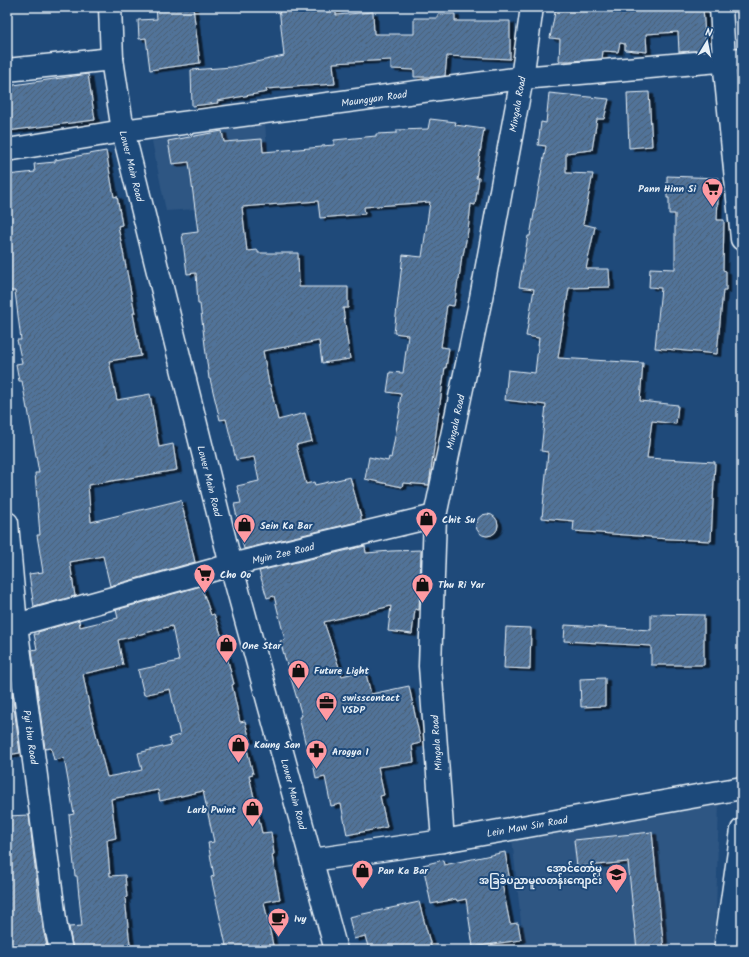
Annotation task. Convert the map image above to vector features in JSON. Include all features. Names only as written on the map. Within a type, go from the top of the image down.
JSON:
[{"type":"street","name":"Lower Main Road","points":[[110,7],[112,59],[123,131],[231,565],[336,950]]},
{"type":"street","name":"Mingala Road","points":[[444,841],[430,666],[435,516],[481,298],[522,78],[532,7]]},
{"type":"street","points":[[721,7],[733,59],[742,239]]},
{"type":"street","points":[[7,70],[112,59]]},
{"type":"street","name":"Maungyan Road","points":[[7,150],[123,131],[522,78],[733,59]]},
{"type":"street","name":"Myin Zee Road","points":[[16,625],[231,565],[435,516]]},
{"type":"street","name":"Pyi thu Road","points":[[7,523],[16,625],[56,927],[61,950]]},
{"type":"street","name":"Lein Maw Sin Road","points":[[312,860],[444,841],[742,788]]},
{"type":"street","points":[[731,945],[742,830]]},
{"type":"shaded area","points":[[265,121],[270,204],[166,211],[152,141]]},
{"type":"shaded area","name":"အောင်တော်မူ အခြခံပညာမူလတန်းကျောင်း","points":[[719,800],[715,950],[524,950],[512,838]]},
{"type":"building","points":[[156,7],[193,7],[200,63],[150,70],[146,38],[139,39],[138,20],[157,19]]},
{"type":"building","points":[[279,7],[336,7],[336,15],[373,12],[374,34],[414,34],[414,18],[438,18],[438,14],[455,14],[455,21],[510,21],[510,59],[447,56],[445,76],[434,77],[414,77],[414,70],[391,69],[391,60],[333,63],[335,84],[266,89],[267,92],[217,101],[218,103],[192,106],[191,70],[232,67],[284,56]]},
{"type":"building","points":[[556,7],[703,7],[706,50],[679,52],[678,32],[646,34],[647,52],[625,50],[625,44],[620,43],[618,52],[603,51],[602,59],[559,61],[560,39],[550,38]]},
{"type":"building","points":[[88,74],[95,120],[7,131],[7,86]]},
{"type":"building","points":[[649,92],[652,146],[629,148],[627,93]]},
{"type":"building","points":[[549,93],[609,99],[604,119],[597,119],[592,150],[566,153],[566,173],[593,174],[583,224],[595,227],[586,269],[609,269],[610,287],[569,288],[558,358],[643,363],[640,401],[678,405],[676,424],[652,421],[647,458],[715,462],[711,541],[651,538],[573,531],[574,521],[542,518],[548,452],[541,451],[546,405],[505,400],[508,370],[535,373],[539,338],[526,336],[534,289],[519,287],[528,236],[530,236],[546,146],[538,145],[541,122],[546,123]]},
{"type":"building","points":[[430,119],[456,122],[455,125],[484,129],[476,178],[479,178],[475,205],[471,204],[468,231],[462,255],[454,306],[447,305],[441,347],[449,348],[446,368],[445,367],[429,485],[403,483],[402,487],[365,479],[369,457],[388,461],[389,457],[391,458],[400,409],[401,394],[387,392],[390,372],[403,373],[408,335],[394,333],[403,255],[422,257],[430,202],[364,207],[365,214],[320,218],[318,201],[242,207],[247,251],[258,250],[258,253],[298,253],[299,287],[348,287],[348,308],[343,308],[350,359],[322,363],[319,341],[263,351],[278,420],[305,413],[312,441],[296,445],[306,484],[314,482],[315,485],[350,477],[361,517],[361,521],[244,549],[234,504],[241,503],[237,486],[259,481],[254,457],[236,460],[226,419],[220,420],[209,379],[200,304],[198,304],[196,273],[187,274],[182,234],[198,232],[189,162],[172,164],[168,141],[222,131],[224,142],[262,139],[263,152],[322,147],[334,145],[334,140],[376,136],[376,134],[397,133],[397,130],[428,129]]},
{"type":"building","points":[[106,151],[114,197],[117,196],[122,225],[118,226],[135,313],[133,313],[141,356],[109,361],[117,400],[150,394],[159,447],[173,444],[177,470],[88,485],[91,522],[181,500],[195,562],[110,586],[103,556],[70,562],[75,596],[34,607],[29,574],[43,572],[37,535],[40,535],[35,473],[39,473],[28,409],[22,381],[19,381],[16,364],[22,363],[17,340],[21,340],[15,291],[10,291],[7,267],[7,175],[35,172],[34,164],[55,162],[55,160]]},
{"type":"building","points":[[667,176],[719,178],[717,220],[724,220],[723,270],[726,271],[726,290],[723,290],[717,354],[655,348],[661,288],[649,287],[650,268],[675,269],[675,214],[669,214]]},
{"type":"building","points":[[487,514],[495,517],[498,525],[495,533],[487,536],[479,533],[476,525],[479,517]]},
{"type":"building","points":[[365,546],[366,553],[421,550],[419,610],[415,609],[412,634],[388,631],[391,606],[324,622],[342,676],[365,670],[371,694],[409,686],[421,743],[412,745],[414,762],[378,767],[384,795],[380,796],[387,827],[347,835],[341,804],[331,806],[325,777],[316,779],[310,745],[306,746],[299,717],[302,716],[280,641],[285,640],[274,596],[267,598],[259,571]]},
{"type":"building","points":[[201,586],[211,615],[214,614],[221,634],[234,684],[232,685],[240,722],[245,721],[250,740],[245,741],[253,774],[249,775],[262,833],[271,832],[274,854],[272,855],[280,899],[264,902],[274,950],[227,950],[211,877],[214,876],[208,843],[214,842],[203,791],[160,801],[158,790],[111,799],[116,838],[107,840],[110,876],[125,875],[127,897],[125,898],[131,950],[73,950],[69,927],[82,926],[69,815],[74,814],[64,758],[54,760],[51,748],[45,749],[32,650],[37,649],[34,634],[79,620],[80,627],[118,618],[116,610]],"holes":[[[172,626],[179,661],[138,670],[144,695],[170,689],[180,735],[169,738],[171,745],[138,753],[142,770],[107,777],[90,710],[83,674],[123,665],[118,640]]]},
{"type":"building","points":[[651,614],[704,615],[704,665],[651,665],[651,646],[564,641],[565,625],[651,630]]},
{"type":"building","points":[[506,627],[531,628],[530,669],[504,668]]},
{"type":"building","points":[[7,654],[20,753],[7,755]]},
{"type":"building","points":[[605,678],[605,706],[581,707],[580,679]]},
{"type":"building","points":[[29,815],[40,910],[48,950],[7,950],[7,816]]},
{"type":"building","points":[[652,832],[664,950],[637,950],[628,862],[577,867],[574,840]]},
{"type":"building","points":[[505,852],[510,881],[502,883],[510,924],[518,923],[521,940],[473,947],[466,899],[457,901],[456,899],[431,904],[423,865],[443,860],[444,865]]},
{"type":"building","points":[[419,902],[432,950],[369,950],[365,936],[354,939],[349,917]]},
{"type":"place","name":"Pann Hinn Si","points":[[712,208]]},
{"type":"place","name":"Chit Su","points":[[427,538]]},
{"type":"place","name":"Sein Ka Bar","points":[[245,544]]},
{"type":"place","name":"Cho Oo","points":[[205,594]]},
{"type":"place","name":"Thu Ri Yar","points":[[422,604]]},
{"type":"place","name":"One Star","points":[[226,664]]},
{"type":"place","name":"Future Light","points":[[298,690]]},
{"type":"place","name":"swisscontact VSDP","points":[[327,722]]},
{"type":"place","name":"Kaung San","points":[[238,764]]},
{"type":"place","name":"Arogya 1","points":[[316,770]]},
{"type":"place","name":"Larb Pwint","points":[[252,828]]},
{"type":"place","name":"Pan Ka Bar","points":[[362,890]]},
{"type":"place","name":"အောင်တော်မူ အခြခံပညာမူလတန်းကျောင်း","points":[[617,894]]},
{"type":"place","name":"Ivy","points":[[278,938]]}]
